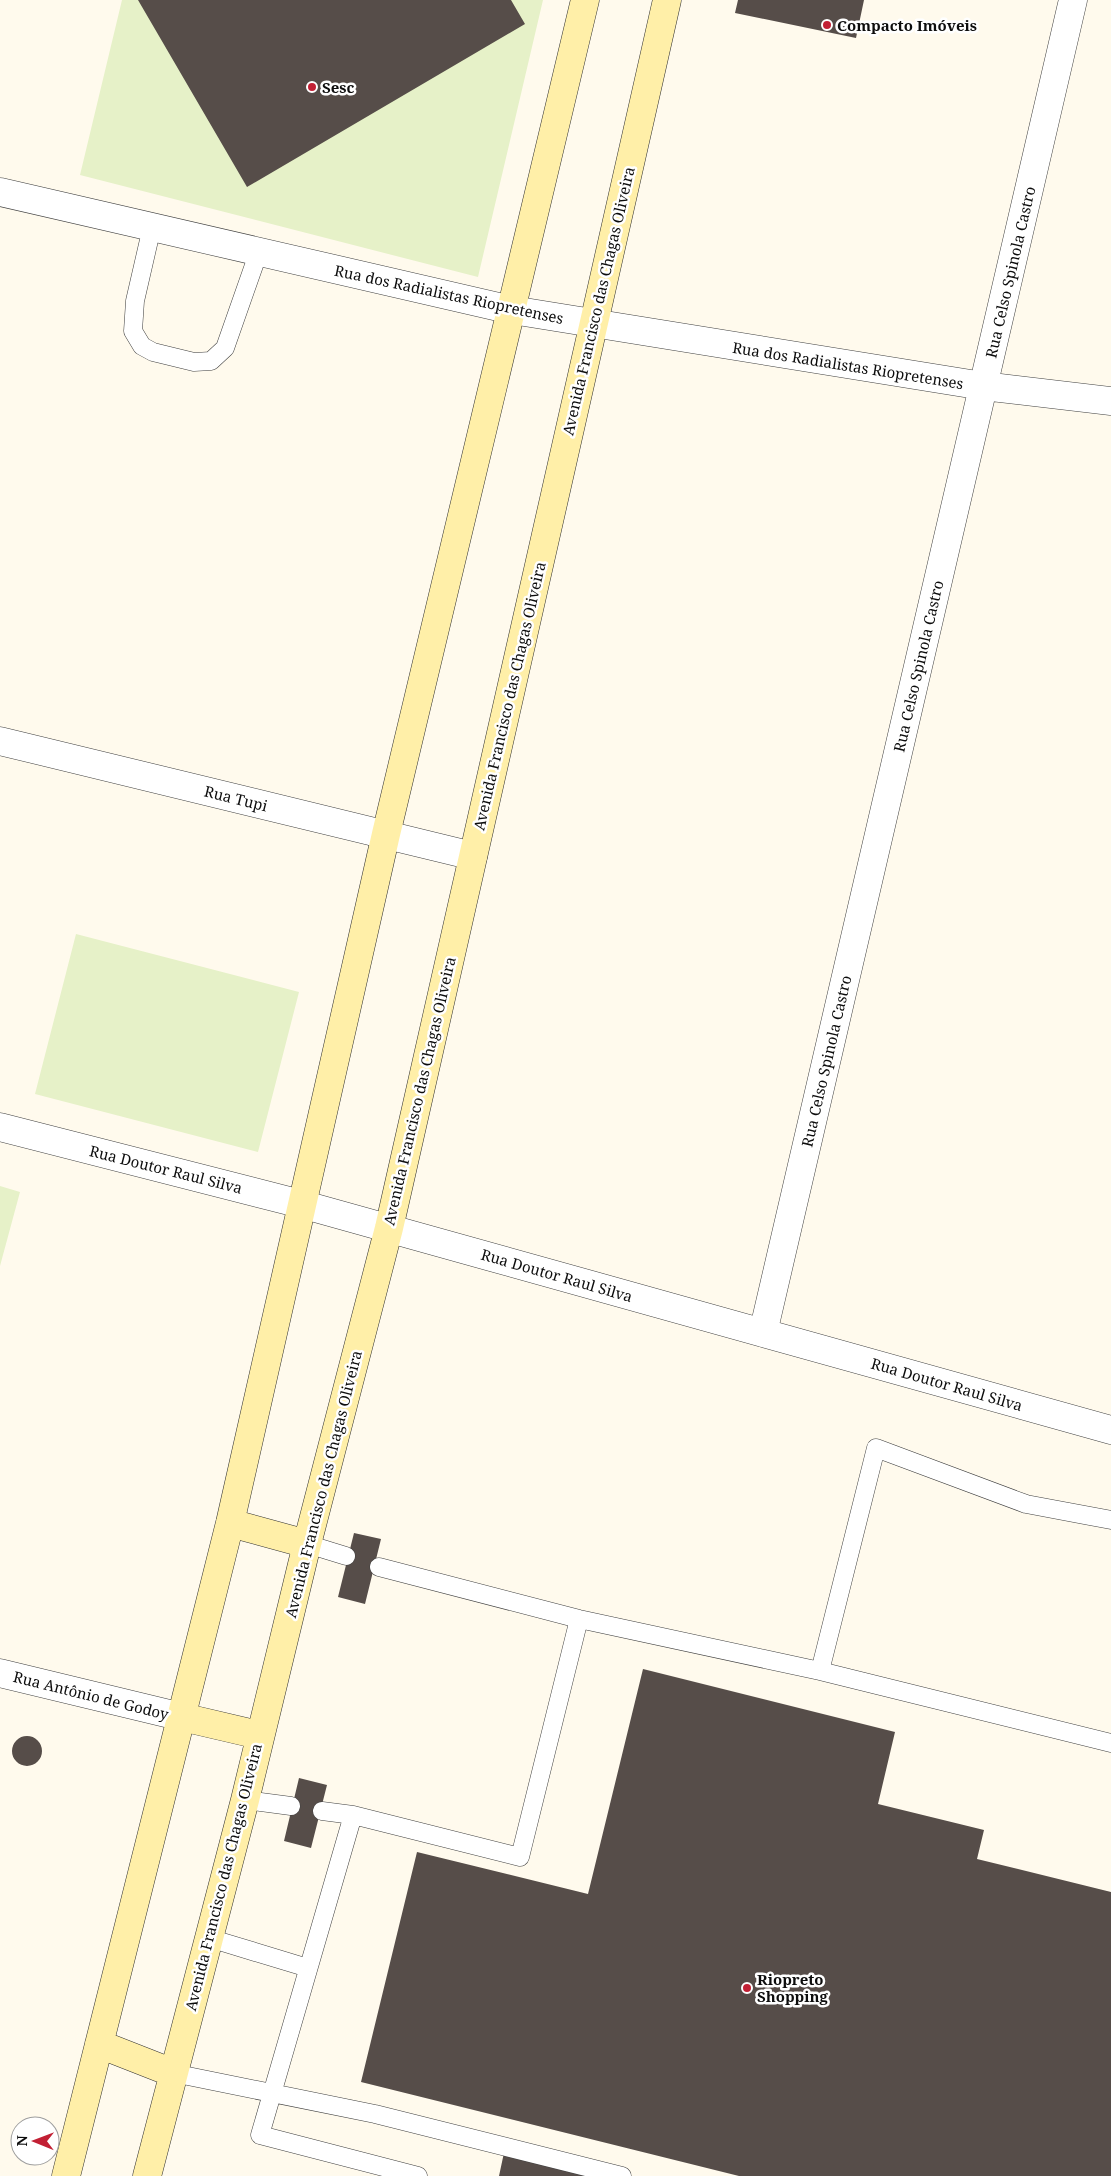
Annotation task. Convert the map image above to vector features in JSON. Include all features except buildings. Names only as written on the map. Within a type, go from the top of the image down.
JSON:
[{"type":"main road","points":[[66,2176],[230,1523],[386,834],[585,0]]},
{"type":"main road","name":"Avenida Francisco das Chagas Oliveira","points":[[147,2176],[245,1800],[259,1735],[307,1544],[389,1228],[667,0]]},
{"type":"main road","points":[[230,1523],[307,1544]]},
{"type":"main road","points":[[182,1717],[259,1735]]},
{"type":"main road","points":[[99,2044],[173,2073]]},
{"type":"street","name":"Rua Celso Spinola Castro","points":[[763,1333],[1073,0]]},
{"type":"street","name":"Rua dos Radialistas Riopretenses","points":[[0,192],[512,310],[983,386],[1111,402]]},
{"type":"street","name":"Rua Tupi","points":[[0,741],[473,856]]},
{"type":"street","name":"Rua Doutor Raul Silva","points":[[0,1128],[301,1204],[1111,1430]]},
{"type":"street","name":"Rua Antônio de Godoy","points":[[0,1673],[182,1717]]},
{"type":"lane","points":[[152,227],[135,301],[133,331],[142,346],[154,352],[194,362],[211,361],[225,348],[259,251]]},
{"type":"lane","points":[[820,1671],[876,1448],[1026,1504],[1111,1520]]},
{"type":"lane","points":[[307,1544],[346,1556]]},
{"type":"lane","points":[[379,1567],[579,1619],[820,1671],[1111,1743]]},
{"type":"lane","points":[[322,1811],[353,1815],[520,1857],[579,1619]]},
{"type":"lane","points":[[245,1800],[291,1806]]},
{"type":"lane","points":[[353,1815],[260,2135],[418,2176]]},
{"type":"lane","points":[[209,1938],[308,1968]]},
{"type":"lane","points":[[173,2073],[375,2114],[622,2176]]},
{"type":"green space","name":"Sesc","points":[[122,0],[543,0],[478,277],[80,175]]},
{"type":"green space","points":[[76,934],[299,992],[258,1152],[35,1094]]},
{"type":"green space","points":[[0,1186],[20,1192],[0,1266]]},
{"type":"place","name":"Compacto Imóveis","points":[[827,25]]},
{"type":"place","name":"Sesc","points":[[312,87]]},
{"type":"place","name":"Riopreto Shopping","points":[[747,1988]]}]
